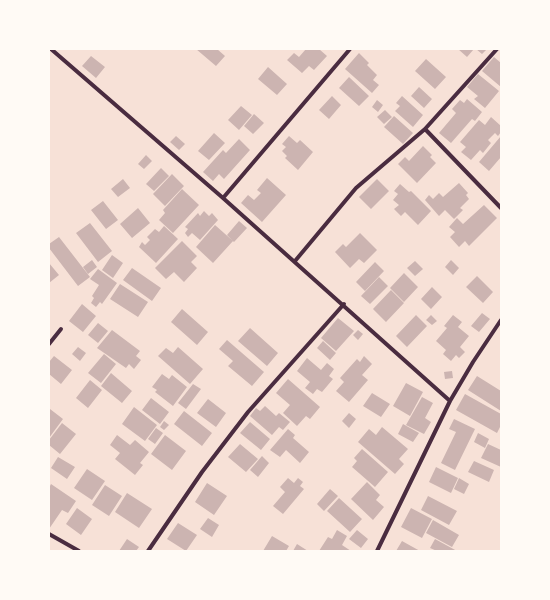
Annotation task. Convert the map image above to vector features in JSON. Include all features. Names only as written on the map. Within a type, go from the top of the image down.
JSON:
[{"type":"street","points":[[51,49],[344,304],[450,401]]},
{"type":"street","points":[[223,198],[350,49]]},
{"type":"street","points":[[295,261],[360,184],[425,129],[497,49]]},
{"type":"street","points":[[425,129],[501,208]]},
{"type":"street","points":[[148,551],[202,472],[248,412],[344,304]]},
{"type":"street","points":[[377,551],[450,401],[501,320]]},
{"type":"street","points":[[49,344],[60,329]]},
{"type":"street","points":[[49,534],[79,551]]},
{"type":"building","points":[[196,49],[217,49],[225,56],[216,66]]},
{"type":"building","points":[[306,49],[319,49],[327,56],[314,70],[309,66],[302,73],[287,60],[294,53],[299,57]]},
{"type":"building","points":[[458,49],[474,49],[467,57]]},
{"type":"building","points":[[476,49],[487,49],[482,54]]},
{"type":"building","points":[[359,53],[369,63],[367,65],[377,75],[373,80],[379,85],[372,93],[345,69]]},
{"type":"building","points":[[91,56],[105,67],[96,78],[82,66]]},
{"type":"building","points":[[494,57],[501,63],[501,87],[482,71]]},
{"type":"building","points":[[426,59],[446,77],[435,89],[415,71]]},
{"type":"building","points":[[268,67],[287,84],[277,95],[258,79]]},
{"type":"building","points":[[478,74],[499,91],[485,108],[474,99],[478,96],[467,87]]},
{"type":"building","points":[[349,77],[369,96],[359,106],[339,88]]},
{"type":"building","points":[[419,87],[432,99],[424,108],[411,96]]},
{"type":"building","points":[[332,96],[341,105],[329,119],[319,110]]},
{"type":"building","points":[[402,96],[423,115],[413,127],[395,111],[400,106],[396,103]]},
{"type":"building","points":[[467,99],[482,112],[475,121],[472,119],[451,143],[439,133],[456,113],[452,109],[460,100],[464,103]]},
{"type":"building","points":[[377,100],[383,105],[378,112],[372,107]]},
{"type":"building","points":[[241,106],[252,115],[239,130],[228,120]]},
{"type":"building","points":[[385,110],[392,117],[384,124],[377,117]]},
{"type":"building","points":[[254,114],[264,123],[253,134],[244,126]]},
{"type":"building","points":[[394,116],[413,133],[403,144],[384,127]]},
{"type":"building","points":[[491,117],[501,126],[501,132],[498,136],[495,133],[488,140],[491,143],[483,153],[480,150],[471,160],[461,152],[466,147],[460,142],[479,120],[485,125]]},
{"type":"building","points":[[214,133],[225,143],[209,160],[198,151]]},
{"type":"building","points":[[176,136],[185,144],[179,150],[170,142]]},
{"type":"building","points":[[289,136],[297,143],[300,140],[313,152],[298,170],[285,158],[287,156],[282,151],[286,147],[282,144]]},
{"type":"building","points":[[501,136],[501,157],[489,171],[479,162]]},
{"type":"building","points":[[239,139],[250,150],[224,179],[219,174],[213,181],[203,172],[223,150],[226,153]]},
{"type":"building","points":[[423,146],[432,155],[430,157],[436,163],[417,183],[398,164],[405,157],[409,161]]},
{"type":"building","points":[[146,155],[152,161],[144,169],[138,164]]},
{"type":"building","points":[[161,168],[169,176],[154,191],[146,184]]},
{"type":"building","points":[[172,174],[184,186],[165,206],[153,194]]},
{"type":"building","points":[[267,178],[286,195],[262,222],[241,203],[248,195],[254,200],[261,193],[257,190]]},
{"type":"building","points":[[123,179],[130,188],[118,197],[111,189]]},
{"type":"building","points":[[377,179],[389,191],[371,209],[359,197]]},
{"type":"building","points":[[459,183],[468,193],[466,195],[469,199],[460,208],[463,210],[454,219],[445,210],[439,216],[425,200],[429,195],[433,199],[439,193],[443,197]]},
{"type":"building","points":[[400,184],[409,192],[411,191],[431,211],[418,225],[405,212],[401,216],[394,209],[399,205],[393,200],[398,194],[394,191]]},
{"type":"building","points":[[182,189],[199,205],[173,233],[159,220],[165,213],[163,210]]},
{"type":"building","points":[[103,201],[118,220],[106,229],[91,210]]},
{"type":"building","points":[[484,205],[497,218],[469,246],[465,241],[459,247],[450,237],[455,232],[449,227],[457,218],[463,224]]},
{"type":"building","points":[[138,208],[150,223],[132,238],[120,224]]},
{"type":"building","points":[[204,211],[209,216],[212,213],[218,220],[200,240],[192,233],[188,237],[185,233],[188,229],[185,227],[198,213],[200,216]]},
{"type":"building","points":[[239,221],[247,228],[234,242],[227,235]]},
{"type":"building","points":[[90,223],[112,251],[98,262],[76,233]]},
{"type":"building","points":[[215,225],[233,241],[213,263],[196,247]]},
{"type":"building","points":[[164,226],[178,239],[156,263],[139,247],[142,242],[145,245],[150,240],[147,237],[155,229],[159,232]]},
{"type":"building","points":[[360,233],[377,250],[364,263],[359,259],[350,268],[335,252],[343,244],[346,247]]},
{"type":"building","points":[[59,237],[90,277],[78,286],[49,248],[49,244]]},
{"type":"building","points":[[182,241],[197,256],[191,262],[197,268],[184,282],[174,272],[166,279],[155,268]]},
{"type":"building","points":[[112,255],[123,263],[113,278],[102,270]]},
{"type":"building","points":[[92,260],[97,267],[88,274],[83,267]]},
{"type":"building","points":[[451,260],[459,268],[453,275],[445,267]]},
{"type":"building","points":[[415,261],[423,269],[415,276],[407,268]]},
{"type":"building","points":[[375,262],[384,271],[365,291],[356,282]]},
{"type":"building","points":[[49,263],[59,275],[49,283]]},
{"type":"building","points":[[132,268],[161,288],[152,301],[123,280]]},
{"type":"building","points":[[98,269],[117,283],[102,304],[100,302],[96,307],[91,303],[94,298],[92,296],[99,285],[90,279]]},
{"type":"building","points":[[404,273],[418,287],[404,302],[390,288]]},
{"type":"building","points":[[477,276],[493,292],[483,303],[466,287]]},
{"type":"building","points":[[379,277],[388,286],[370,304],[361,296]]},
{"type":"building","points":[[120,284],[148,302],[138,317],[110,299]]},
{"type":"building","points":[[432,287],[442,297],[431,309],[421,299]]},
{"type":"building","points":[[391,290],[404,303],[386,322],[373,309]]},
{"type":"building","points":[[82,304],[96,316],[83,332],[69,321]]},
{"type":"building","points":[[182,309],[208,332],[197,345],[171,322]]},
{"type":"building","points":[[482,313],[490,319],[479,332],[471,326]]},
{"type":"building","points":[[416,315],[427,326],[407,347],[396,336]]},
{"type":"building","points":[[431,315],[437,321],[432,325],[426,320]]},
{"type":"building","points":[[453,315],[462,322],[458,327],[469,336],[460,347],[465,352],[459,358],[456,355],[451,361],[443,354],[446,350],[436,341],[447,328],[444,326]]},
{"type":"building","points":[[338,318],[354,331],[336,351],[321,338]]},
{"type":"building","points":[[98,323],[108,331],[98,343],[88,335]]},
{"type":"building","points":[[250,328],[278,353],[267,366],[238,341]]},
{"type":"building","points":[[112,330],[140,351],[136,356],[141,360],[134,369],[129,364],[126,368],[97,348]]},
{"type":"building","points":[[358,330],[363,334],[358,340],[353,335]]},
{"type":"building","points":[[227,340],[264,372],[252,386],[228,366],[233,361],[219,349]]},
{"type":"building","points":[[323,341],[336,353],[330,360],[317,348]]},
{"type":"building","points":[[78,347],[86,353],[80,361],[72,354]]},
{"type":"building","points":[[178,347],[203,369],[190,384],[158,356],[166,348],[173,353]]},
{"type":"building","points":[[104,354],[116,364],[101,383],[88,373]]},
{"type":"building","points":[[54,356],[72,370],[61,384],[49,374],[49,362]]},
{"type":"building","points":[[364,356],[372,364],[362,375],[368,380],[349,402],[336,391],[344,382],[340,378],[357,359],[360,362]]},
{"type":"building","points":[[307,358],[321,370],[327,363],[334,369],[329,376],[333,379],[322,392],[317,389],[313,394],[305,388],[310,382],[297,371]]},
{"type":"building","points":[[452,371],[453,378],[445,379],[444,372]]},
{"type":"building","points":[[111,373],[132,391],[122,403],[101,386]]},
{"type":"building","points":[[162,374],[169,379],[172,375],[187,387],[173,406],[155,392],[157,390],[152,387]]},
{"type":"building","points":[[477,376],[501,391],[501,411],[468,390]]},
{"type":"building","points":[[288,379],[320,407],[310,419],[306,416],[297,426],[283,413],[290,405],[276,393]]},
{"type":"building","points":[[90,380],[102,390],[88,408],[76,398]]},
{"type":"building","points":[[406,383],[423,392],[410,416],[393,406]]},
{"type":"building","points":[[193,384],[201,389],[186,409],[178,403]]},
{"type":"building","points":[[372,393],[390,404],[381,417],[363,406]]},
{"type":"building","points":[[465,394],[501,414],[501,425],[497,433],[456,410]]},
{"type":"building","points":[[422,397],[433,403],[425,418],[431,422],[424,434],[406,425]]},
{"type":"building","points":[[151,398],[169,412],[160,424],[142,410]]},
{"type":"building","points":[[208,399],[226,413],[216,427],[197,413]]},
{"type":"building","points":[[265,406],[276,416],[279,413],[290,422],[283,430],[279,427],[272,435],[250,416],[256,408],[260,411]]},
{"type":"building","points":[[134,407],[157,425],[145,441],[122,424]]},
{"type":"building","points":[[50,409],[63,419],[49,438],[49,410]]},
{"type":"building","points":[[184,411],[212,433],[202,446],[174,424]]},
{"type":"building","points":[[349,413],[356,419],[349,428],[342,421]]},
{"type":"building","points":[[454,419],[475,429],[455,470],[441,463],[456,432],[449,429]]},
{"type":"building","points":[[164,421],[169,425],[164,430],[160,427]]},
{"type":"building","points":[[250,422],[270,439],[261,450],[240,433]]},
{"type":"building","points":[[62,423],[76,434],[60,454],[49,445],[49,440]]},
{"type":"building","points":[[403,424],[419,433],[413,442],[398,434]]},
{"type":"building","points":[[382,427],[408,449],[399,459],[404,464],[395,474],[358,442],[369,429],[376,435]]},
{"type":"building","points":[[156,428],[163,433],[155,444],[148,439]]},
{"type":"building","points":[[288,429],[295,435],[293,438],[309,452],[300,463],[286,450],[280,457],[270,450]]},
{"type":"building","points":[[478,433],[489,439],[485,448],[474,442]]},
{"type":"building","points":[[117,435],[130,445],[135,440],[149,452],[140,463],[143,465],[135,475],[115,459],[120,453],[110,445]]},
{"type":"building","points":[[165,435],[186,451],[172,470],[151,454]]},
{"type":"building","points":[[240,444],[258,459],[246,472],[228,457]]},
{"type":"building","points":[[488,444],[501,450],[501,467],[481,458]]},
{"type":"building","points":[[362,449],[388,472],[375,487],[352,467],[357,461],[354,458]]},
{"type":"building","points":[[262,456],[269,463],[258,477],[250,470]]},
{"type":"building","points":[[58,457],[75,467],[67,479],[51,468]]},
{"type":"building","points":[[474,461],[494,470],[489,482],[468,472]]},
{"type":"building","points":[[436,467],[458,478],[451,493],[429,482]]},
{"type":"building","points":[[87,469],[105,481],[92,500],[74,488]]},
{"type":"building","points":[[288,478],[294,483],[298,478],[303,482],[300,486],[304,489],[283,514],[273,506],[285,492],[280,487]]},
{"type":"building","points":[[459,478],[469,484],[464,494],[454,489]]},
{"type":"building","points":[[367,482],[380,495],[376,500],[384,507],[373,520],[351,499]]},
{"type":"building","points":[[207,483],[227,496],[214,515],[195,502]]},
{"type":"building","points":[[51,484],[76,501],[68,513],[62,510],[49,529],[49,488]]},
{"type":"building","points":[[105,485],[122,496],[109,516],[92,505]]},
{"type":"building","points":[[330,489],[338,496],[324,511],[317,504]]},
{"type":"building","points":[[127,493],[152,509],[139,528],[115,512]]},
{"type":"building","points":[[428,496],[457,511],[449,525],[421,510]]},
{"type":"building","points":[[339,498],[362,519],[350,532],[327,511]]},
{"type":"building","points":[[77,508],[92,519],[81,535],[66,524]]},
{"type":"building","points":[[411,508],[432,519],[422,538],[401,527]]},
{"type":"building","points":[[208,518],[219,525],[212,537],[200,529]]},
{"type":"building","points":[[433,520],[459,535],[452,547],[426,533]]},
{"type":"building","points":[[178,523],[197,535],[186,551],[167,539]]},
{"type":"building","points":[[337,530],[347,536],[342,545],[351,551],[319,551],[328,537],[332,539]]},
{"type":"building","points":[[357,530],[368,539],[361,548],[349,539]]},
{"type":"building","points":[[272,536],[289,546],[286,551],[263,551]]},
{"type":"building","points":[[127,539],[139,547],[136,551],[119,551]]},
{"type":"building","points":[[435,539],[457,551],[437,551],[430,548]]},
{"type":"building","points":[[402,541],[420,551],[396,551]]},
{"type":"building","points":[[297,544],[308,551],[293,551]]}]
